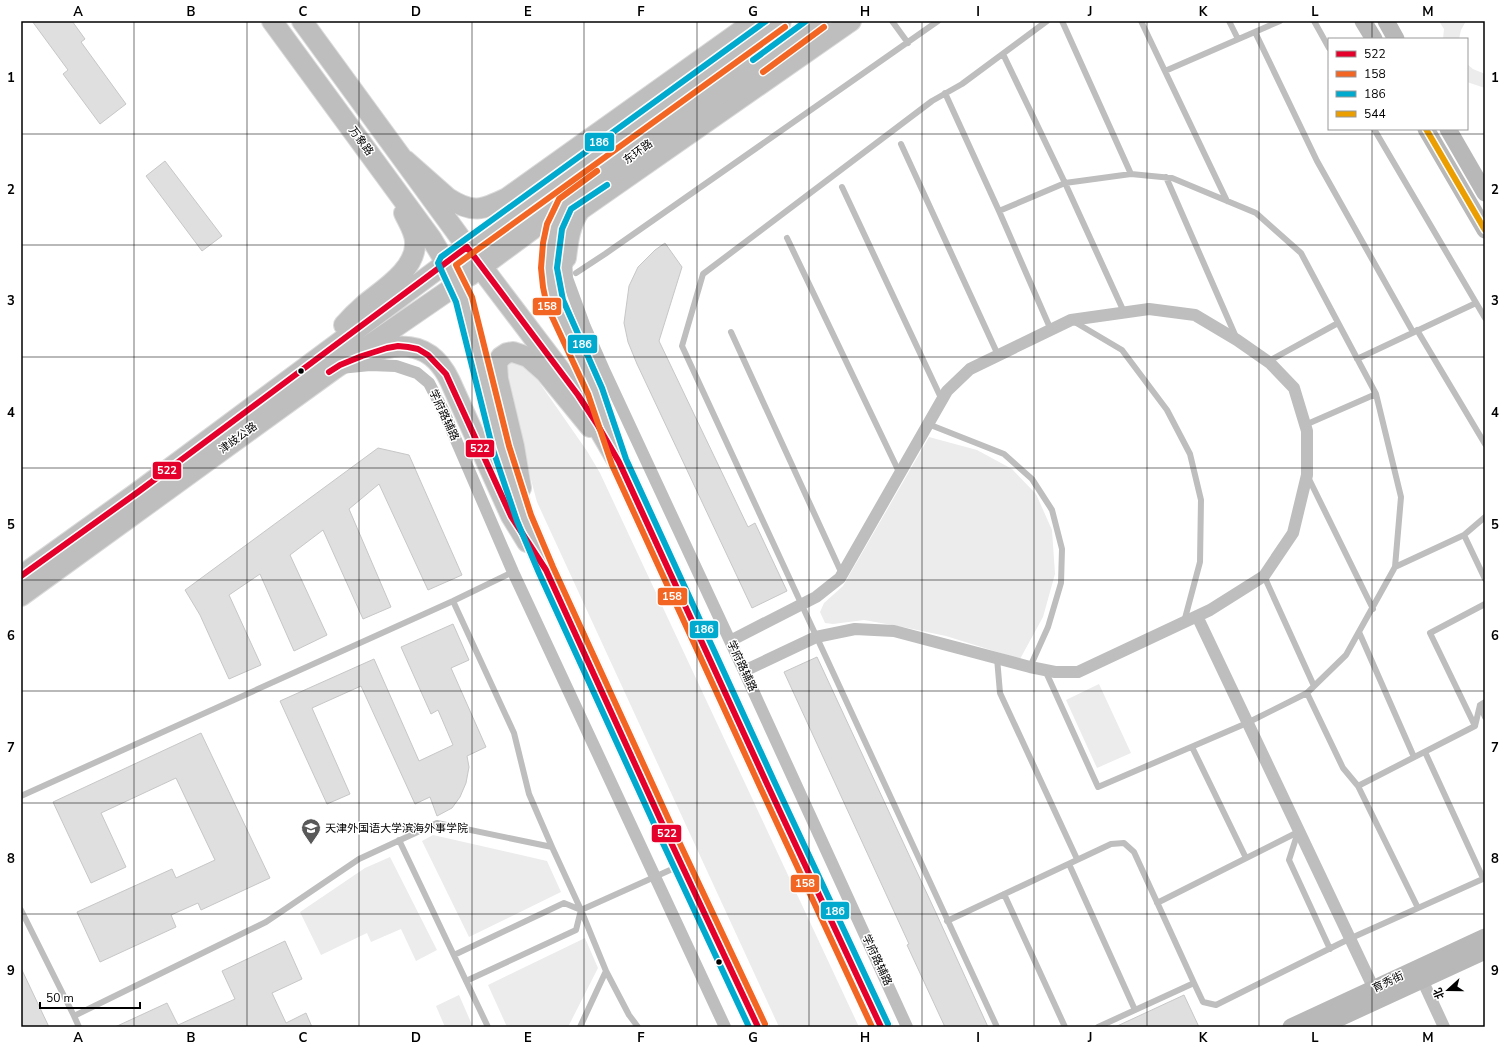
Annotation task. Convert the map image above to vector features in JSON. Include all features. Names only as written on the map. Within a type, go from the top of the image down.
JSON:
[{"type":"highway","points":[[758,1027],[546,570],[524,518],[506,465],[468,313],[458,284],[446,262],[780,21]]},
{"type":"highway","name":"东环路","points":[[458,284],[565,204],[819,21]]},
{"type":"highway","points":[[467,247],[578,396],[597,424],[619,462],[881,1027]]},
{"type":"main road","name":"万象路","points":[[272,21],[382,170],[431,238],[446,262]]},
{"type":"main road","points":[[302,21],[467,247]]},
{"type":"main road","points":[[404,160],[448,198],[456,203],[472,209],[489,206],[507,198],[755,21]]},
{"type":"main road","points":[[571,266],[572,224],[580,210],[851,21]]},
{"type":"main road","points":[[327,362],[349,320],[401,274],[413,256],[416,242],[413,231],[382,170]]},
{"type":"main road","points":[[565,204],[554,227],[551,244],[549,268],[551,286],[559,315],[596,391],[619,462]]},
{"type":"main road","name":"津歧公路","points":[[21,596],[327,362],[446,262]]},
{"type":"main road","name":"津歧公路","points":[[21,576],[138,492],[327,362],[458,284]]},
{"type":"main road","points":[[327,362],[398,345],[413,348],[431,356],[446,374],[511,516],[546,570]]},
{"type":"main road","points":[[524,518],[514,446],[497,370],[497,364],[501,357],[507,353],[519,353],[528,357],[545,372],[619,462]]},
{"type":"street","points":[[1363,21],[1373,38]]},
{"type":"street","points":[[1386,21],[1395,38]]},
{"type":"street","points":[[1427,130],[1485,230]]},
{"type":"street","points":[[1449,130],[1485,193]]},
{"type":"street","name":"学府路辅路","points":[[571,266],[567,278],[585,327],[907,1027]]},
{"type":"street","points":[[730,641],[816,597],[840,578],[947,391],[970,369],[1071,320],[1149,309],[1195,315],[1237,340],[1267,362],[1294,388],[1307,431],[1307,475],[1293,533],[1264,576],[1210,610],[1078,672],[1055,672],[1030,667],[894,630],[855,629],[816,637],[744,671]]},
{"type":"street","name":"学府路辅路","points":[[327,362],[396,366],[417,373],[429,383],[443,410],[513,572],[726,1027]]},
{"type":"street","points":[[1197,616],[1298,832],[1374,989]]},
{"type":"street","name":"育秀街","points":[[1320,1027],[1420,974],[1485,937]]},
{"type":"street","name":"育秀街","points":[[1291,1027],[1374,989],[1485,951]]},
{"type":"street","points":[[1420,974],[1444,1027]]},
{"type":"lane","points":[[892,21],[908,43]]},
{"type":"lane","points":[[571,266],[612,250],[938,21]]},
{"type":"lane","points":[[997,1027],[682,346],[703,274],[932,101],[962,84],[1048,21]]},
{"type":"lane","points":[[1062,21],[1131,174]]},
{"type":"lane","points":[[1141,21],[1227,201]]},
{"type":"lane","points":[[1229,21],[1238,39]]},
{"type":"lane","points":[[1165,71],[1280,21]]},
{"type":"lane","points":[[1314,21],[1328,46]]},
{"type":"lane","points":[[1255,32],[1317,161],[1415,331],[1485,444]]},
{"type":"lane","points":[[1003,54],[1065,183],[1124,312]]},
{"type":"lane","points":[[945,94],[999,211],[1051,330]]},
{"type":"lane","points":[[1375,130],[1485,318]]},
{"type":"lane","points":[[901,144],[998,355]]},
{"type":"lane","points":[[999,211],[1065,183],[1131,174],[1172,178],[1256,213],[1301,253],[1376,394],[1401,497],[1395,567],[1373,609],[1346,655],[1307,693],[1248,723],[1098,787],[1045,670]]},
{"type":"lane","points":[[1166,178],[1237,340]]},
{"type":"lane","points":[[842,187],[942,400]]},
{"type":"lane","points":[[787,238],[900,474]]},
{"type":"lane","points":[[1357,359],[1476,302]]},
{"type":"lane","points":[[1071,320],[1122,350],[1167,410],[1190,454],[1201,500],[1200,562],[1184,622]]},
{"type":"lane","points":[[1267,362],[1338,323]]},
{"type":"lane","points":[[731,332],[842,574]]},
{"type":"lane","points":[[1306,425],[1376,394]]},
{"type":"lane","points":[[928,424],[1004,454],[1032,479],[1052,510],[1062,549],[1061,583],[1048,627],[1030,667]]},
{"type":"lane","points":[[1307,475],[1373,609]]},
{"type":"lane","points":[[1395,567],[1464,536],[1485,518]]},
{"type":"lane","points":[[1464,536],[1485,579]]},
{"type":"lane","points":[[21,796],[453,601],[513,572]]},
{"type":"lane","points":[[1264,576],[1314,686]]},
{"type":"lane","points":[[453,601],[514,733],[529,794],[581,910],[606,971],[629,1015],[638,1027]]},
{"type":"lane","points":[[1475,726],[1430,633],[1485,604]]},
{"type":"lane","points":[[1359,632],[1414,757]]},
{"type":"lane","points":[[997,658],[1000,693],[1077,860]]},
{"type":"lane","points":[[1307,693],[1344,768],[1358,786],[1418,908]]},
{"type":"lane","points":[[1358,786],[1475,726],[1482,704]]},
{"type":"lane","points":[[1482,704],[1485,717]]},
{"type":"lane","points":[[1192,747],[1246,858]]},
{"type":"lane","points":[[947,921],[1111,844],[1124,843],[1134,852],[1203,1002],[1216,1005],[1349,939],[1484,878],[1425,752]]},
{"type":"lane","points":[[74,1016],[266,922],[359,859],[437,823],[552,846]]},
{"type":"lane","points":[[1157,902],[1298,832]]},
{"type":"lane","points":[[1298,832],[1289,860],[1330,949]]},
{"type":"lane","points":[[399,840],[488,1027]]},
{"type":"lane","points":[[1068,864],[1134,1010]]},
{"type":"lane","points":[[454,955],[564,904],[581,910],[682,865]]},
{"type":"lane","points":[[1004,894],[1065,1027]]},
{"type":"lane","points":[[21,910],[79,1027]]},
{"type":"lane","points":[[466,982],[576,930],[581,910]]},
{"type":"lane","points":[[580,1027],[606,971]]},
{"type":"lane","points":[[1098,1027],[1194,983]]},
{"type":"shaded area","points":[[1439,21],[1466,21],[1461,30],[1459,38],[1443,38],[1444,29]]},
{"type":"shaded area","points":[[1468,65],[1473,69],[1485,74],[1485,88],[1468,82]]},
{"type":"shaded area","points":[[508,362],[525,362],[587,451],[600,473],[859,1027],[779,1027],[537,502],[503,375]]},
{"type":"shaded area","points":[[929,437],[977,450],[1012,469],[1036,494],[1052,530],[1055,574],[1043,617],[1020,659],[946,636],[898,626],[864,620],[833,624],[825,623],[820,612],[824,603],[843,586]]},
{"type":"shaded area","points":[[1099,684],[1131,753],[1097,768],[1066,700]]},
{"type":"shaded area","points":[[433,835],[547,861],[561,892],[469,937],[422,841]]},
{"type":"shaded area","points":[[390,857],[437,950],[416,961],[401,929],[371,942],[367,933],[321,955],[300,912],[365,868]]},
{"type":"shaded area","points":[[585,938],[598,968],[568,1027],[507,1027],[488,985]]},
{"type":"shaded area","points":[[459,995],[473,1027],[445,1027],[436,1006]]},
{"type":"building","points":[[32,21],[72,21],[85,39],[81,42],[126,104],[100,124],[63,74],[68,70]]},
{"type":"building","points":[[165,161],[222,236],[202,251],[146,176]]},
{"type":"building","points":[[665,243],[682,267],[659,341],[748,527],[755,523],[787,591],[752,608],[628,342],[624,323],[629,286],[638,267],[655,250]]},
{"type":"building","points":[[378,448],[409,455],[462,575],[428,590],[379,484],[349,509],[391,607],[363,619],[323,530],[290,555],[327,635],[294,651],[260,574],[229,595],[261,665],[229,679],[200,615],[185,590]]},
{"type":"building","points":[[453,624],[469,660],[451,668],[486,747],[467,756],[469,767],[466,783],[460,797],[452,808],[437,816],[430,797],[415,804],[361,686],[312,708],[350,794],[327,804],[280,701],[374,659],[419,761],[453,745],[438,710],[431,714],[401,647]]},
{"type":"building","points":[[817,657],[988,1027],[945,1027],[907,945],[909,944],[784,672]]},
{"type":"building","points":[[201,733],[270,878],[201,910],[198,903],[171,915],[176,927],[100,962],[77,912],[172,869],[176,878],[215,860],[176,778],[101,813],[126,867],[91,883],[53,802]]},
{"type":"building","points":[[285,941],[302,979],[272,993],[286,1023],[306,1013],[312,1027],[115,1027],[167,1003],[178,1025],[235,999],[222,971]]},
{"type":"building","points":[[21,968],[49,1027],[21,1027]]},
{"type":"building","points":[[1184,995],[1199,1027],[1115,1027]]},
{"type":"transit line","name":"186","points":[[749,1027],[660,837],[539,573],[517,521],[493,450],[456,302],[438,263],[441,257],[766,21]]},
{"type":"transit line","name":"186","points":[[753,60],[806,21]]},
{"type":"transit line","name":"158","points":[[765,1024],[674,831],[553,567],[531,515],[509,446],[472,297],[456,265],[785,27]]},
{"type":"transit line","name":"158","points":[[763,72],[824,27]]},
{"type":"transit line","name":"544","points":[[1427,130],[1485,230]]},
{"type":"transit line","name":"158","points":[[597,171],[559,199],[547,224],[543,243],[541,268],[547,306],[588,394],[612,465],[872,1027]]},
{"type":"transit line","name":"186","points":[[607,185],[571,209],[562,229],[557,268],[563,300],[602,388],[626,459],[888,1024]]},
{"type":"transit line","name":"522","points":[[21,576],[138,492],[467,247],[578,395],[619,462],[881,1027]]},
{"type":"transit line","name":"522","points":[[329,372],[340,365],[362,356],[398,346],[418,349],[428,355],[446,374],[511,516],[546,570],[667,834],[758,1027]]},
{"type":"place","name":"天津外国语大学滨海外事学院","points":[[311,845]]}]
